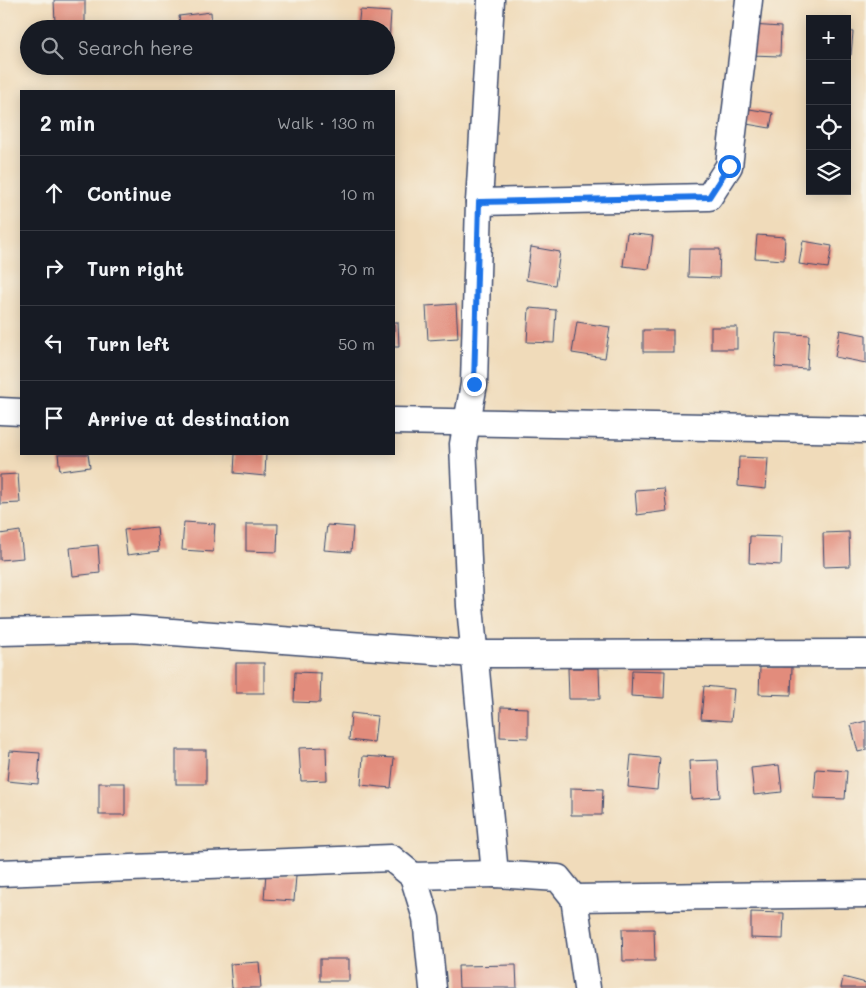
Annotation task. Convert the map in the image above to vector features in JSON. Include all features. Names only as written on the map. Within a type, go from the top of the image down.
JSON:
[{"type":"street","points":[[491,0],[479,202],[474,384],[463,444],[470,606],[495,874]]},
{"type":"street","points":[[479,202],[709,197],[729,166],[749,0]]},
{"type":"street","points":[[0,411],[20,412]]},
{"type":"street","points":[[395,421],[866,430]]},
{"type":"street","points":[[0,632],[130,629],[474,654],[866,653]]},
{"type":"street","points":[[0,873],[391,858],[413,876],[426,918],[433,988]]},
{"type":"street","points":[[413,876],[495,874],[558,878],[574,898],[587,988]]},
{"type":"street","points":[[574,898],[866,894]]},
{"type":"building","points":[[54,0],[85,0],[85,20],[55,20]]},
{"type":"building","points":[[360,10],[391,12],[390,20],[359,20]]},
{"type":"building","points":[[211,12],[211,20],[180,20],[179,16]]},
{"type":"building","points":[[751,25],[781,27],[780,56],[750,55]]},
{"type":"building","points":[[851,32],[853,32],[851,55]]},
{"type":"building","points":[[744,108],[773,113],[770,128],[741,123]]},
{"type":"building","points":[[627,233],[653,236],[649,269],[623,266]]},
{"type":"building","points":[[757,235],[785,237],[784,260],[755,258]]},
{"type":"building","points":[[803,241],[832,246],[828,268],[799,264]]},
{"type":"building","points":[[531,247],[560,252],[555,285],[526,280]]},
{"type":"building","points":[[689,249],[720,249],[719,278],[688,277]]},
{"type":"building","points":[[456,304],[458,338],[428,340],[426,306]]},
{"type":"building","points":[[529,308],[556,310],[554,343],[527,342]]},
{"type":"building","points":[[395,322],[398,322],[399,347],[395,347]]},
{"type":"building","points":[[577,322],[610,327],[605,358],[572,353]]},
{"type":"building","points":[[711,327],[737,327],[737,349],[711,349]]},
{"type":"building","points":[[643,330],[673,330],[673,352],[643,352]]},
{"type":"building","points":[[840,330],[866,335],[866,363],[835,357]]},
{"type":"building","points":[[777,333],[809,335],[807,369],[775,367]]},
{"type":"building","points":[[58,455],[88,455],[90,467],[60,471]]},
{"type":"building","points":[[235,455],[266,455],[265,476],[234,473]]},
{"type":"building","points":[[739,457],[768,458],[766,489],[738,486]]},
{"type":"building","points":[[18,474],[20,503],[0,504],[0,475]]},
{"type":"building","points":[[664,488],[667,511],[637,515],[635,490]]},
{"type":"building","points":[[184,522],[215,524],[213,552],[182,550]]},
{"type":"building","points":[[246,524],[278,524],[277,552],[246,551]]},
{"type":"building","points":[[327,525],[353,527],[351,552],[324,550]]},
{"type":"building","points":[[157,527],[159,551],[127,555],[124,530]]},
{"type":"building","points":[[20,531],[23,558],[0,560],[0,534]]},
{"type":"building","points":[[849,532],[850,566],[824,567],[823,533]]},
{"type":"building","points":[[750,536],[782,537],[781,565],[749,563]]},
{"type":"building","points":[[98,545],[100,573],[73,576],[70,548]]},
{"type":"building","points":[[236,663],[264,663],[264,693],[236,693]]},
{"type":"building","points":[[760,667],[792,667],[791,695],[759,694]]},
{"type":"building","points":[[568,668],[599,668],[600,699],[569,699]]},
{"type":"building","points":[[632,670],[665,671],[664,698],[631,696]]},
{"type":"building","points":[[295,672],[321,673],[320,703],[294,702]]},
{"type":"building","points":[[704,686],[734,689],[731,721],[701,719]]},
{"type":"building","points":[[501,707],[528,708],[528,738],[500,737]]},
{"type":"building","points":[[351,713],[377,716],[374,743],[349,740]]},
{"type":"building","points":[[866,721],[866,750],[858,752],[851,725]]},
{"type":"building","points":[[326,747],[327,780],[301,781],[299,748]]},
{"type":"building","points":[[176,750],[206,750],[206,784],[176,784]]},
{"type":"building","points":[[10,751],[40,753],[38,784],[7,781]]},
{"type":"building","points":[[631,755],[660,758],[657,790],[628,787]]},
{"type":"building","points":[[363,756],[394,758],[391,788],[361,785]]},
{"type":"building","points":[[718,760],[720,797],[691,799],[689,761]]},
{"type":"building","points":[[779,765],[782,792],[754,795],[751,768]]},
{"type":"building","points":[[816,769],[847,771],[845,799],[814,798]]},
{"type":"building","points":[[99,783],[125,783],[125,815],[99,815]]},
{"type":"building","points":[[571,788],[603,789],[602,815],[571,815]]},
{"type":"building","points":[[266,873],[296,876],[294,901],[264,899]]},
{"type":"building","points":[[751,912],[784,913],[783,939],[751,938]]},
{"type":"building","points":[[622,929],[654,929],[655,961],[623,961]]},
{"type":"building","points":[[320,959],[349,959],[349,981],[320,981]]},
{"type":"building","points":[[259,962],[261,988],[232,988],[230,964]]},
{"type":"building","points":[[516,965],[517,988],[459,988],[458,966]]},
{"type":"building","points":[[843,977],[866,983],[866,988],[841,988]]},
{"type":"route","points":[[474,384],[479,202],[709,197],[729,166]]}]
